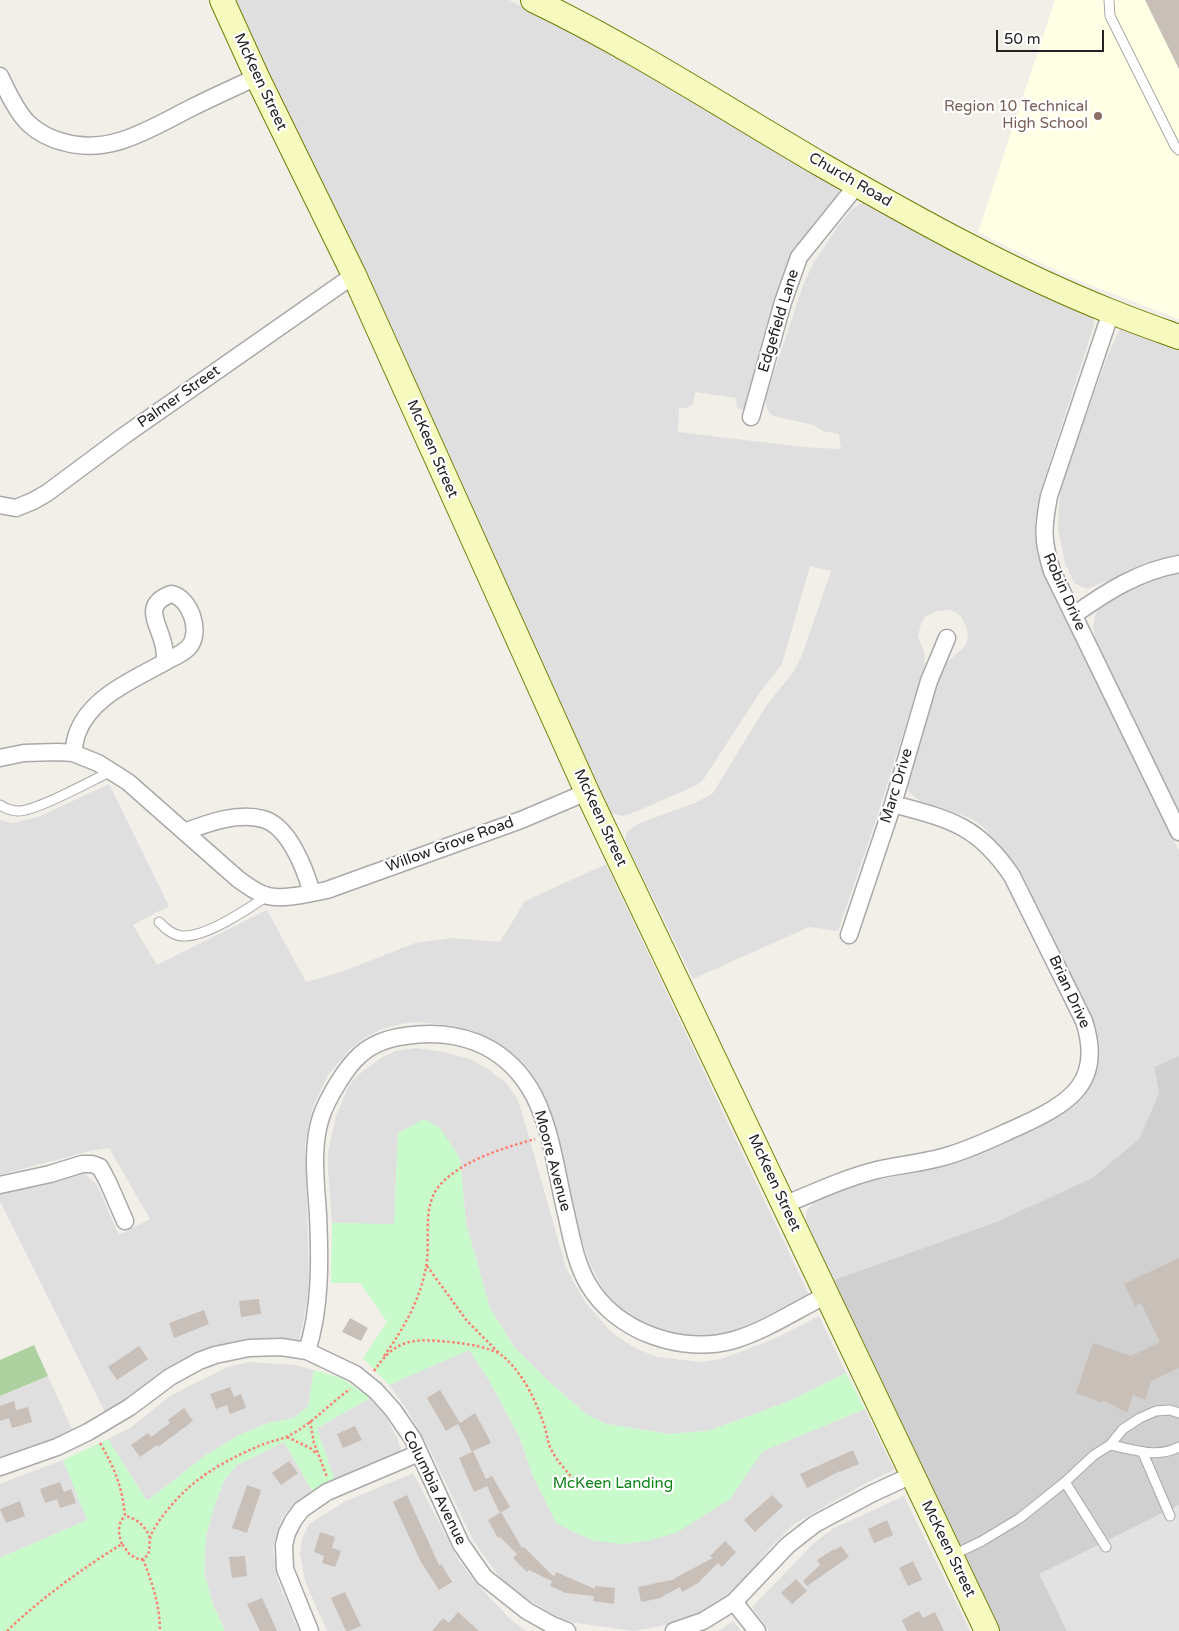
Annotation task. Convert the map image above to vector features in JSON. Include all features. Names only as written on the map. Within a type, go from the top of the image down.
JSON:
[{"type":"street","name":"McKeen Street","points":[[222,0],[257,77],[354,275],[587,792],[987,1631]]},
{"type":"street","name":"Church Road","points":[[534,0],[624,48],[857,184],[973,247],[1052,286],[1111,312],[1179,337]]},
{"type":"street","points":[[0,76],[28,124],[54,140],[87,147],[104,146],[137,135],[214,96],[257,77]]},
{"type":"street","name":"Edgefield Lane","points":[[751,417],[783,302],[799,258],[857,184]]},
{"type":"street","name":"Palmer Street","points":[[0,506],[16,508],[47,493],[133,429],[354,275]]},
{"type":"street","name":"Robin Drive","points":[[1111,312],[1049,496],[1044,522],[1044,547],[1052,571],[1179,832]]},
{"type":"street","points":[[1074,616],[1103,594],[1118,586],[1149,572],[1179,564]]},
{"type":"street","name":"Marc Drive","points":[[849,934],[893,804],[929,681],[947,638]]},
{"type":"street","points":[[73,753],[77,734],[93,708],[106,697],[165,662]]},
{"type":"street","points":[[0,758],[41,751],[73,753],[84,756],[112,771],[144,795],[238,879],[267,896]]},
{"type":"street","name":"Willow Grove Road","points":[[267,896],[327,890],[520,820],[587,792]]},
{"type":"street","name":"Brian Drive","points":[[784,1205],[875,1170],[943,1157],[975,1147],[1050,1112],[1064,1103],[1083,1081],[1088,1069],[1090,1044],[1084,1021],[1012,876],[998,855],[990,846],[944,818],[893,804]]},
{"type":"street","points":[[184,832],[229,818],[247,817],[264,819],[277,826],[286,837],[306,874],[312,893]]},
{"type":"street","name":"Moore Avenue","points":[[307,1351],[312,1336],[317,1295],[318,1217],[315,1168],[316,1142],[321,1118],[326,1104],[342,1078],[360,1055],[378,1044],[394,1038],[412,1035],[447,1034],[478,1043],[503,1058],[523,1078],[539,1107],[548,1136],[571,1235],[586,1281],[601,1302],[620,1319],[632,1326],[673,1342],[688,1345],[721,1343],[752,1333],[827,1296]]},
{"type":"street","points":[[0,1184],[50,1174],[82,1164],[92,1164],[100,1167],[125,1221]]},
{"type":"street","name":"Columbia Avenue","points":[[0,1467],[57,1447],[92,1430],[130,1407],[170,1377],[215,1355],[249,1348],[281,1347],[307,1351],[355,1374],[376,1391],[393,1410],[412,1439],[461,1544],[484,1577],[527,1611],[567,1631]]},
{"type":"street","points":[[310,1631],[285,1569],[283,1557],[287,1533],[293,1521],[301,1510],[327,1492],[419,1453]]},
{"type":"street","points":[[674,1631],[703,1621],[734,1602],[788,1545],[814,1524],[912,1475]]},
{"type":"street","points":[[734,1602],[757,1631]]},
{"type":"lane","points":[[1109,0],[1110,16],[1175,146],[1179,150]]},
{"type":"lane","points":[[0,805],[4,808],[19,811],[35,807],[112,771]]},
{"type":"lane","name":"Willow Grove Road","points":[[159,922],[166,929],[174,933],[182,936],[192,935],[224,923],[267,896]]},
{"type":"lane","points":[[951,1556],[982,1541],[1020,1518],[1094,1456],[1110,1445],[1123,1429],[1140,1418],[1156,1411],[1170,1410],[1179,1413]]},
{"type":"lane","points":[[1110,1445],[1143,1453],[1157,1454],[1172,1451],[1179,1447]]},
{"type":"lane","points":[[1143,1453],[1170,1516]]},
{"type":"lane","points":[[1065,1482],[1106,1547]]},
{"type":"path","points":[[372,1374],[402,1330],[416,1303],[427,1265],[429,1209],[439,1185],[456,1172],[488,1154],[548,1136]]},
{"type":"path","points":[[427,1265],[467,1321],[518,1373],[533,1397],[552,1451],[573,1479]]},
{"type":"path","points":[[384,1356],[400,1345],[426,1340],[472,1345],[503,1356]]},
{"type":"path","points":[[150,1538],[156,1526],[175,1502],[194,1483],[238,1456],[286,1436],[310,1421],[356,1385]]},
{"type":"path","points":[[310,1421],[314,1443],[329,1482]]},
{"type":"path","points":[[92,1430],[107,1454],[122,1492],[125,1516],[120,1522],[119,1530],[122,1544],[135,1559],[143,1559]]},
{"type":"path","points":[[286,1436],[310,1448],[318,1455]]},
{"type":"path","points":[[125,1516],[133,1518],[148,1532],[150,1550],[143,1559]]},
{"type":"path","points":[[7,1631],[87,1565],[122,1544]]},
{"type":"path","points":[[143,1559],[156,1594],[160,1614],[160,1631]]},
{"type":"shaded area","points":[[232,0],[509,0],[576,34],[842,189],[841,195],[822,222],[746,407],[742,410],[737,408],[736,398],[695,392],[693,404],[686,408],[679,408],[678,432],[803,447],[841,449],[839,434],[823,431],[814,425],[773,416],[766,405],[766,397],[803,285],[814,262],[852,209],[866,201],[1090,314],[1093,318],[1094,325],[1041,489],[1035,522],[1038,555],[1043,572],[1179,851],[1179,1056],[1154,1067],[1159,1093],[1139,1139],[1092,1178],[996,1222],[831,1281],[805,1221],[807,1210],[817,1199],[852,1186],[938,1166],[1056,1116],[1069,1108],[1083,1095],[1088,1087],[1097,1056],[1097,1039],[1094,1027],[1080,994],[1023,876],[1012,859],[981,825],[970,818],[920,801],[909,792],[907,783],[942,667],[967,642],[968,632],[962,618],[951,610],[937,611],[925,617],[921,624],[918,636],[924,651],[925,664],[876,820],[838,931],[809,927],[693,979],[625,841],[626,834],[640,823],[697,802],[713,793],[766,706],[794,671],[802,655],[831,571],[810,566],[782,664],[761,691],[703,780],[697,785],[635,812],[623,816],[610,813],[375,293]]},
{"type":"shaded area","name":"Region 10 Technical High School","points":[[1055,0],[1179,0],[1179,319],[1070,277],[978,232]]},
{"type":"shaded area","points":[[1120,328],[1179,349],[1179,556],[1155,562],[1087,589],[1074,583],[1065,563],[1058,529],[1059,503],[1062,482],[1106,360]]},
{"type":"shaded area","points":[[1179,572],[1179,815],[1096,643],[1093,627],[1095,616],[1102,602],[1148,580]]},
{"type":"shaded area","points":[[109,784],[169,906],[133,925],[157,965],[267,910],[306,982],[344,971],[415,943],[452,938],[500,942],[525,901],[606,864],[809,1295],[731,1333],[679,1338],[639,1323],[616,1305],[602,1288],[590,1264],[581,1237],[550,1126],[490,1041],[475,1032],[455,1026],[418,1022],[401,1024],[382,1029],[366,1037],[350,1049],[328,1075],[313,1106],[305,1143],[309,1277],[307,1301],[299,1341],[263,1339],[235,1342],[195,1354],[106,1414],[0,1201],[0,1191],[72,1174],[85,1174],[97,1185],[119,1235],[150,1219],[109,1148],[89,1151],[0,1175],[0,820],[12,823],[38,817]]},
{"type":"shaded area","points":[[416,1048],[444,1052],[470,1059],[506,1083],[517,1098],[566,1268],[585,1302],[612,1333],[635,1348],[657,1357],[700,1362],[721,1359],[774,1339],[819,1316],[846,1373],[787,1402],[708,1431],[668,1434],[606,1424],[586,1414],[546,1379],[514,1347],[490,1308],[466,1223],[460,1158],[398,1133],[394,1225],[332,1223],[328,1152],[336,1116],[347,1089],[363,1071],[383,1057],[395,1051]]},
{"type":"shaded area","points":[[1179,1056],[1179,1631],[999,1631],[831,1281],[996,1222],[1092,1178],[1139,1139],[1159,1093],[1154,1067]]},
{"type":"shaded area","points":[[469,1349],[490,1382],[520,1438],[533,1476],[556,1523],[592,1540],[621,1544],[647,1541],[730,1499],[762,1451],[865,1409],[894,1470],[866,1483],[794,1524],[768,1550],[736,1592],[709,1609],[671,1624],[634,1631],[562,1621],[506,1585],[489,1563],[473,1540],[429,1448],[408,1411],[389,1385]]},
{"type":"shaded area","points":[[249,1362],[295,1365],[314,1370],[308,1407],[294,1418],[268,1423],[239,1435],[206,1455],[147,1501],[108,1439],[130,1428],[169,1397],[189,1386],[228,1367]]},
{"type":"shaded area","points":[[48,1376],[73,1431],[0,1461],[0,1396]]},
{"type":"shaded area","points":[[370,1398],[385,1416],[397,1437],[401,1450],[399,1453],[335,1481],[317,1428]]},
{"type":"shaded area","points":[[284,1442],[314,1494],[292,1506],[282,1518],[273,1547],[277,1579],[299,1631],[225,1631],[213,1605],[204,1572],[206,1536],[214,1507],[224,1480],[237,1465]]},
{"type":"shaded area","points":[[63,1460],[88,1520],[0,1558],[0,1484]]},
{"type":"shaded area","points":[[413,1473],[458,1559],[475,1582],[512,1621],[526,1631],[327,1631],[306,1584],[303,1571],[300,1553],[302,1539],[309,1524],[344,1502]]},
{"type":"shaded area","points":[[904,1496],[970,1631],[769,1631],[752,1607],[815,1542],[834,1528]]},
{"type":"shaded area","points":[[1179,1505],[1179,1631],[1067,1631],[1039,1574]]},
{"type":"shaded area","points":[[733,1621],[741,1631],[717,1631],[722,1629]]},
{"type":"green space","name":"McKeen Landing","points":[[424,1119],[440,1128],[460,1158],[466,1223],[490,1308],[514,1347],[546,1379],[586,1414],[606,1424],[668,1434],[708,1431],[787,1402],[846,1373],[865,1409],[763,1451],[730,1499],[676,1533],[647,1541],[621,1544],[591,1540],[556,1523],[533,1476],[520,1438],[490,1382],[469,1350],[389,1385],[363,1358],[387,1322],[360,1283],[331,1283],[332,1223],[394,1224],[398,1133]]},
{"type":"green space","points":[[34,1345],[48,1376],[0,1396],[0,1360]]},
{"type":"green space","points":[[314,1370],[341,1378],[370,1398],[317,1428],[335,1481],[314,1494],[284,1442],[237,1465],[224,1480],[206,1536],[204,1572],[213,1605],[225,1631],[0,1631],[0,1558],[87,1520],[63,1460],[108,1439],[147,1501],[206,1455],[239,1435],[268,1423],[294,1418],[308,1407]]},
{"type":"building","points":[[1145,0],[1179,0],[1179,69]]},
{"type":"building","points":[[1179,1258],[1179,1368],[1151,1381],[1145,1400],[1133,1395],[1127,1413],[1103,1400],[1102,1403],[1076,1393],[1093,1343],[1131,1356],[1160,1342],[1141,1303],[1135,1306],[1124,1284]]},
{"type":"building","points":[[259,1299],[261,1314],[241,1317],[239,1301]]},
{"type":"building","points":[[204,1310],[209,1324],[174,1338],[169,1323]]},
{"type":"building","points":[[350,1318],[368,1328],[361,1341],[342,1332]]},
{"type":"building","points":[[139,1346],[148,1359],[117,1380],[108,1367]]},
{"type":"building","points":[[230,1387],[234,1397],[241,1394],[246,1408],[230,1414],[227,1405],[216,1409],[210,1394]]},
{"type":"building","points":[[440,1390],[460,1423],[475,1413],[491,1443],[473,1451],[486,1479],[492,1476],[510,1507],[500,1513],[487,1486],[474,1492],[459,1458],[472,1452],[458,1424],[446,1431],[427,1398]]},
{"type":"building","points":[[14,1401],[16,1410],[28,1407],[32,1422],[12,1428],[9,1418],[0,1421],[0,1406]]},
{"type":"building","points":[[184,1408],[193,1421],[158,1447],[157,1445],[140,1457],[131,1445],[148,1433],[151,1437],[170,1423],[168,1420]]},
{"type":"building","points":[[355,1426],[362,1440],[343,1448],[337,1434]]},
{"type":"building","points":[[853,1450],[859,1464],[840,1471],[807,1488],[800,1474]]},
{"type":"building","points":[[289,1461],[298,1473],[281,1485],[272,1473]]},
{"type":"building","points":[[60,1482],[64,1492],[71,1489],[76,1503],[60,1508],[57,1499],[45,1503],[40,1489]]},
{"type":"building","points":[[247,1485],[261,1490],[247,1533],[232,1528]]},
{"type":"building","points":[[407,1495],[439,1565],[441,1564],[452,1582],[439,1590],[421,1562],[393,1502]]},
{"type":"building","points":[[772,1495],[783,1506],[755,1532],[744,1520]]},
{"type":"building","points":[[20,1501],[25,1516],[6,1523],[0,1509]]},
{"type":"building","points":[[501,1512],[522,1548],[524,1547],[554,1577],[556,1572],[595,1589],[595,1586],[615,1588],[614,1604],[593,1601],[594,1596],[566,1593],[550,1586],[552,1581],[529,1570],[527,1572],[513,1558],[517,1554],[500,1537],[498,1538],[488,1520]]},
{"type":"building","points":[[887,1520],[893,1535],[874,1543],[868,1529]]},
{"type":"building","points":[[320,1532],[335,1537],[332,1548],[341,1551],[335,1567],[322,1563],[324,1556],[314,1552]]},
{"type":"building","points":[[725,1541],[736,1552],[722,1567],[718,1563],[700,1582],[682,1592],[680,1587],[661,1598],[641,1602],[638,1587],[676,1579],[713,1558],[710,1556]]},
{"type":"building","points":[[841,1546],[849,1557],[807,1586],[803,1581],[820,1565],[817,1560]]},
{"type":"building","points":[[245,1556],[247,1576],[232,1578],[229,1557]]},
{"type":"building","points":[[913,1561],[922,1580],[908,1586],[899,1568]]},
{"type":"building","points":[[796,1579],[807,1591],[792,1604],[781,1593]]},
{"type":"building","points":[[345,1592],[361,1626],[349,1631],[346,1631],[331,1598]]},
{"type":"building","points":[[262,1598],[277,1631],[260,1631],[247,1604]]},
{"type":"building","points":[[919,1611],[923,1618],[935,1612],[944,1631],[907,1631],[902,1620]]},
{"type":"building","points":[[458,1612],[479,1631],[432,1631],[443,1618],[449,1623]]},
{"type":"place","name":"Region 10 Technical High School","points":[[1098,116]]}]
